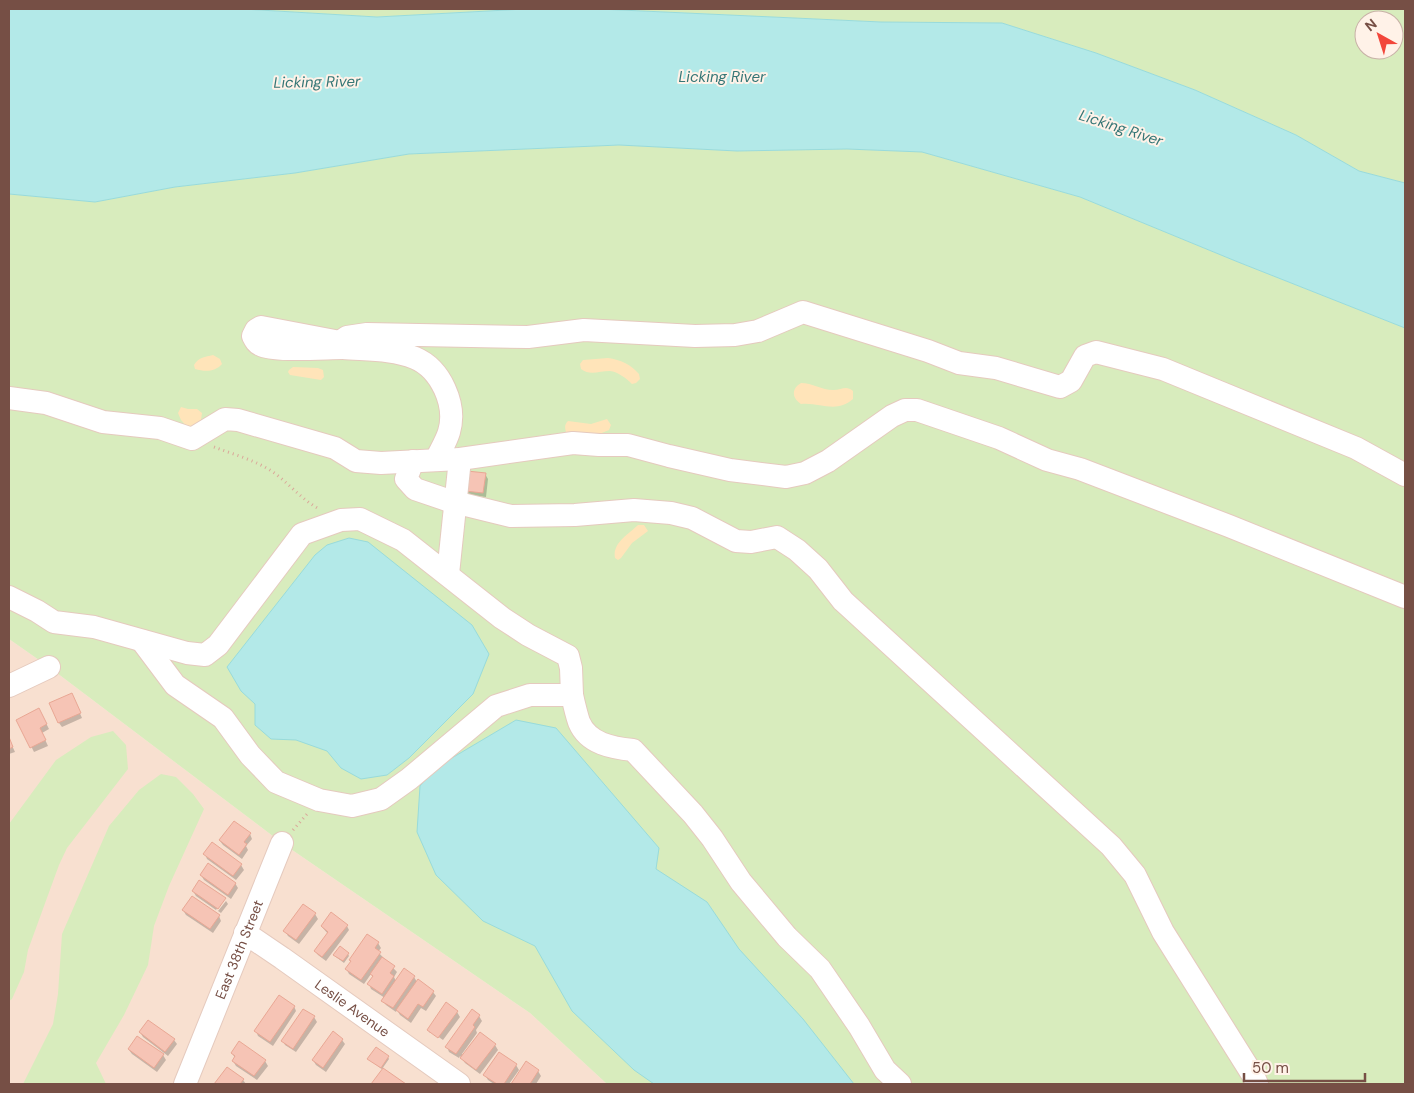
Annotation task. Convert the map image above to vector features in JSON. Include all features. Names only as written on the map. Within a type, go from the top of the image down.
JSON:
[{"type":"street","points":[[436,460],[449,432],[451,406],[433,370],[416,359],[397,353],[342,345],[347,336],[366,334],[528,337],[584,330],[695,336],[735,335],[758,331],[804,312],[928,352],[959,364],[996,368],[1060,387],[1071,381],[1085,356],[1096,352],[1163,369],[1356,448],[1405,475]]},
{"type":"street","points":[[9,398],[46,403],[103,422],[160,428],[192,439],[225,419],[238,420],[335,448],[356,461],[381,463],[460,459],[573,443],[628,445],[730,470],[786,477],[806,472],[828,461],[892,416],[905,410],[917,410],[999,438],[1047,460],[1080,469],[1229,526],[1405,597]]},
{"type":"street","points":[[448,574],[460,459]]},
{"type":"street","points":[[413,461],[406,480],[415,489],[511,516],[575,515],[634,510],[671,513],[692,518],[736,541],[751,542],[777,537],[797,550],[818,569],[843,601],[1111,846],[1135,875],[1163,932],[1250,1069],[1257,1084]]},
{"type":"street","points":[[9,597],[54,622],[94,627],[187,653],[206,655],[218,645],[302,534],[341,520],[360,519],[403,540],[502,618],[528,635],[568,656],[571,668],[572,695],[580,724],[594,740],[614,748],[633,750],[693,814],[712,838],[741,882],[787,937],[820,969],[860,1026],[886,1070],[900,1084]]},
{"type":"street","points":[[142,641],[174,684],[223,718],[250,755],[276,782],[318,800],[352,806],[382,799],[409,779],[496,706],[530,695],[572,695]]},
{"type":"street","points":[[9,686],[49,667]]},
{"type":"street","name":"East 38th Street","points":[[184,1084],[282,843]]},
{"type":"street","name":"Leslie Avenue","points":[[245,934],[458,1084]]},
{"type":"path","points":[[192,439],[261,465],[277,475],[306,502],[341,520]]},
{"type":"path","points":[[282,843],[318,800]]},
{"type":"shaded area","points":[[9,639],[49,667],[282,843],[530,1013],[607,1084],[9,1084]]},
{"type":"green space","points":[[243,9],[525,9],[377,17]]},
{"type":"green space","points":[[599,9],[1405,9],[1405,183],[1359,171],[1296,135],[1195,90],[1096,53],[1002,23],[881,22]]},
{"type":"green space","points":[[619,145],[737,151],[847,149],[922,152],[1080,197],[1405,328],[1405,1084],[607,1084],[530,1013],[282,843],[49,667],[9,639],[9,194],[95,202],[175,187],[295,173],[409,154]]},
{"type":"green space","points":[[113,731],[126,745],[128,769],[67,848],[28,950],[24,972],[12,999],[9,1001],[9,824],[56,760],[91,737]]},
{"type":"green space","points":[[161,774],[176,777],[193,794],[204,809],[169,886],[154,926],[148,965],[124,1015],[96,1063],[106,1084],[23,1084],[53,1024],[58,994],[62,934],[109,826],[139,790]]},
{"type":"sand","points":[[213,355],[220,359],[222,364],[219,367],[210,371],[195,369],[194,365],[198,360]]},
{"type":"sand","points":[[608,358],[629,365],[639,374],[640,379],[632,384],[622,376],[610,371],[591,373],[581,369],[580,364],[583,360]]},
{"type":"sand","points":[[293,367],[318,368],[323,370],[324,377],[321,380],[290,375],[288,372]]},
{"type":"sand","points":[[801,383],[829,390],[848,388],[853,391],[853,399],[834,407],[801,404],[794,396],[794,391]]},
{"type":"sand","points":[[181,407],[197,409],[202,413],[201,420],[195,428],[188,428],[181,420],[178,413]]},
{"type":"sand","points":[[607,419],[611,425],[609,430],[599,434],[577,436],[566,432],[565,425],[568,421],[591,424]]},
{"type":"sand","points":[[638,525],[644,525],[648,531],[632,543],[618,560],[615,558],[616,548],[626,535]]},
{"type":"water","name":"Licking River","points":[[9,9],[243,9],[377,17],[525,9],[599,9],[881,22],[1002,23],[1096,53],[1195,90],[1296,135],[1359,171],[1405,183],[1405,328],[1080,197],[922,152],[847,149],[737,151],[619,145],[409,154],[295,173],[175,187],[95,202],[9,194]]},
{"type":"water","points":[[349,538],[368,542],[472,625],[489,654],[473,694],[409,758],[387,775],[361,779],[341,768],[327,751],[296,740],[271,739],[255,725],[255,704],[241,691],[227,667],[315,555],[327,545]]},
{"type":"water","points":[[516,720],[556,728],[659,848],[656,869],[707,902],[739,949],[803,1019],[854,1084],[654,1084],[634,1070],[572,1011],[535,946],[483,921],[436,875],[417,832],[420,786],[435,768]]},
{"type":"building","points":[[467,471],[486,473],[483,493],[465,491]]},
{"type":"building","points":[[72,693],[81,713],[58,723],[49,703]]},
{"type":"building","points":[[39,708],[47,724],[40,728],[46,740],[30,748],[16,720]]},
{"type":"building","points":[[9,737],[13,747],[9,749]]},
{"type":"building","points":[[234,821],[251,833],[244,842],[247,844],[239,855],[219,840]]},
{"type":"building","points":[[212,842],[242,864],[233,876],[203,854]]},
{"type":"building","points":[[208,863],[236,883],[228,895],[200,875]]},
{"type":"building","points":[[199,880],[226,898],[218,909],[192,891]]},
{"type":"building","points":[[192,896],[220,915],[210,929],[182,910]]},
{"type":"building","points":[[303,904],[316,913],[296,940],[283,931]]},
{"type":"building","points":[[331,912],[348,925],[322,957],[314,951],[328,932],[321,926]]},
{"type":"building","points":[[367,934],[379,942],[375,948],[381,952],[361,980],[345,969]]},
{"type":"building","points":[[340,946],[349,953],[343,961],[333,955]]},
{"type":"building","points":[[382,957],[395,966],[390,973],[394,976],[382,994],[367,984],[373,976],[370,974]]},
{"type":"building","points":[[404,968],[415,976],[393,1008],[381,1001]]},
{"type":"building","points":[[418,979],[434,991],[423,1007],[418,1004],[408,1019],[396,1010]]},
{"type":"building","points":[[279,995],[295,1006],[270,1042],[254,1031]]},
{"type":"building","points":[[446,1002],[458,1011],[438,1038],[427,1030]]},
{"type":"building","points":[[303,1009],[315,1016],[293,1049],[281,1041]]},
{"type":"building","points":[[472,1009],[480,1015],[473,1025],[475,1027],[456,1054],[445,1047]]},
{"type":"building","points":[[148,1020],[175,1039],[165,1052],[139,1032]]},
{"type":"building","points":[[333,1031],[343,1039],[323,1068],[312,1060]]},
{"type":"building","points":[[480,1032],[496,1044],[476,1070],[460,1058]]},
{"type":"building","points":[[137,1036],[164,1054],[154,1068],[128,1049]]},
{"type":"building","points":[[239,1041],[266,1060],[254,1076],[232,1061],[235,1056],[231,1053]]},
{"type":"building","points":[[376,1047],[389,1056],[381,1068],[367,1059]]},
{"type":"building","points":[[499,1052],[517,1064],[504,1084],[497,1084],[483,1075]]},
{"type":"building","points":[[526,1061],[539,1070],[530,1084],[511,1084]]},
{"type":"building","points":[[227,1067],[244,1079],[240,1084],[214,1084]]},
{"type":"building","points":[[383,1068],[406,1084],[371,1084]]}]
